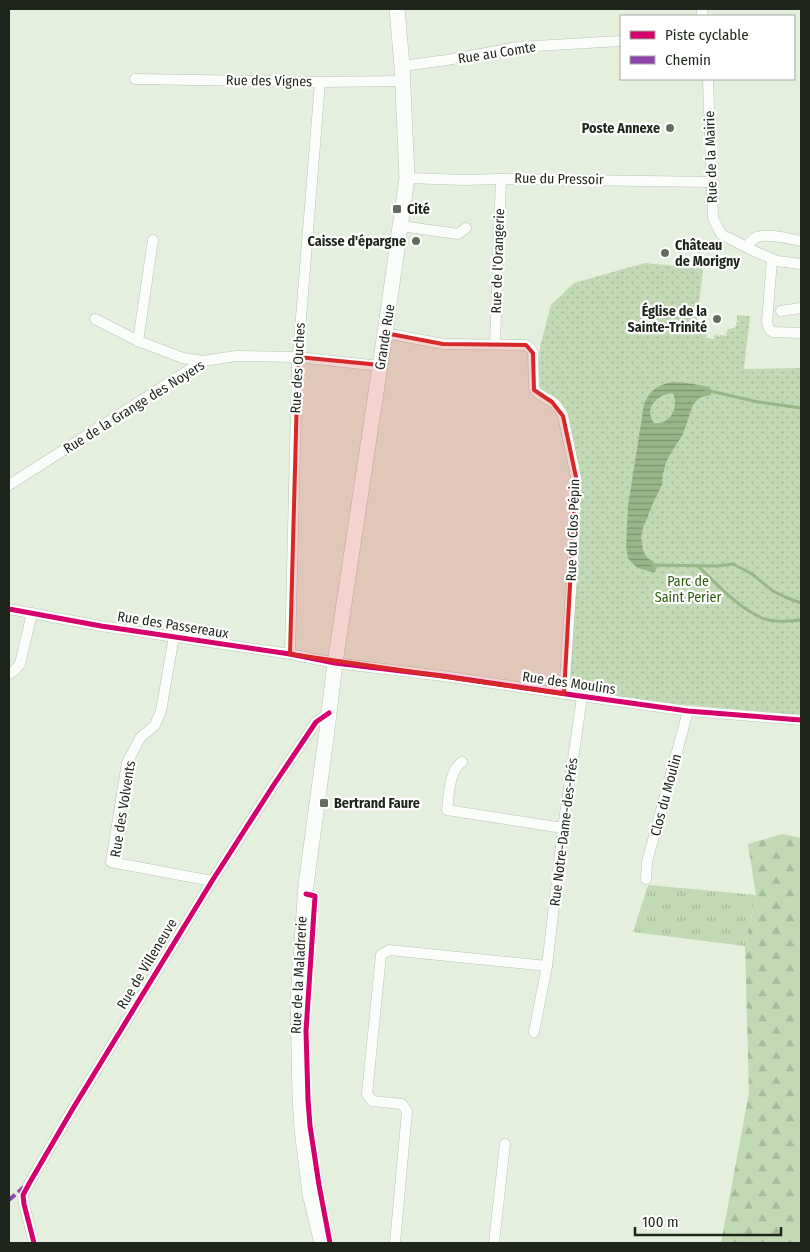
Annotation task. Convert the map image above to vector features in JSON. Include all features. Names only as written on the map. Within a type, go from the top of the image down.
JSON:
[{"type":"main road","name":"Grande Rue","points":[[335,663],[386,333],[407,178],[397,9]]},
{"type":"main road","name":"Rue de la Maladrerie","points":[[322,1243],[310,1194],[302,1130],[298,1000],[306,885],[335,663]]},
{"type":"street","name":"Rue au Comte","points":[[402,73],[447,60],[518,47],[620,41]]},
{"type":"street","name":"Rue des Vignes","points":[[135,79],[320,82],[402,73]]},
{"type":"street","name":"Rue de la Mairie","points":[[708,80],[713,218],[721,234],[746,247]]},
{"type":"street","name":"Rue des Ouches","points":[[290,654],[296,367],[320,82]]},
{"type":"street","name":"Rue du Pressoir","points":[[407,178],[712,182]]},
{"type":"street","name":"Rue de l'Orangerie","points":[[495,344],[501,179]]},
{"type":"street","points":[[401,226],[458,234],[466,228]]},
{"type":"street","points":[[801,241],[761,236],[746,247],[772,259],[801,264]]},
{"type":"street","points":[[138,341],[153,240]]},
{"type":"street","points":[[772,259],[767,322],[769,328],[774,332],[801,333]]},
{"type":"street","points":[[781,311],[801,308]]},
{"type":"street","points":[[95,319],[138,341],[183,358],[204,361]]},
{"type":"street","name":"Rue du Clos Pépin","points":[[386,333],[444,344],[526,346],[533,353],[535,391],[559,408],[576,477],[573,562],[564,694]]},
{"type":"street","name":"Rue de la Grange des Noyers","points":[[9,486],[204,361],[236,356],[298,357],[380,366]]},
{"type":"street","name":"Rue des Passereaux","points":[[9,609],[101,626],[290,654],[335,663]]},
{"type":"street","points":[[9,674],[20,664],[32,613]]},
{"type":"street","name":"Rue des Volvents","points":[[174,636],[161,711],[155,725],[140,738],[128,763],[111,862],[212,881]]},
{"type":"street","name":"Rue des Moulins","points":[[335,663],[443,676],[688,711],[801,720]]},
{"type":"street","name":"Rue Notre-Dame-des-Prés","points":[[534,1032],[547,966],[563,828],[582,697]]},
{"type":"street","name":"Clos du Moulin","points":[[646,879],[648,862],[688,711]]},
{"type":"street","name":"Rue de Villeneuve","points":[[34,1243],[23,1195],[72,1110],[212,881],[316,722],[329,713]]},
{"type":"street","points":[[462,762],[457,765],[452,775],[447,810],[563,828]]},
{"type":"street","points":[[395,1243],[407,1112],[402,1104],[372,1102],[366,1094],[381,956],[389,950],[547,966]]},
{"type":"street","points":[[494,1243],[505,1144]]},
{"type":"highlighted area","points":[[385,333],[443,344],[526,345],[533,353],[534,390],[552,402],[563,416],[576,477],[564,694],[290,654],[298,357],[380,365]]},
{"type":"green space","name":"Parc de Saint Perier","points":[[645,263],[703,269],[695,332],[704,333],[707,335],[706,338],[714,339],[714,336],[717,334],[719,337],[720,335],[727,336],[728,329],[734,328],[736,322],[739,322],[737,321],[737,315],[750,316],[744,369],[801,368],[801,715],[656,702],[570,690],[568,679],[578,504],[568,421],[537,387],[540,347],[551,305],[574,283]]},
{"type":"green space","points":[[782,834],[801,838],[801,1243],[721,1243],[749,1093],[745,946],[756,895],[748,844]]},
{"type":"green space","points":[[648,885],[756,895],[745,946],[633,932]]},
{"type":"shaded area","points":[[666,383],[687,383],[710,387],[711,395],[701,397],[693,405],[683,434],[666,462],[662,485],[643,528],[641,538],[643,550],[647,558],[653,561],[656,568],[655,572],[652,572],[638,568],[628,558],[626,547],[628,506],[644,404],[651,392]],"holes":[[[673,393],[675,399],[674,410],[669,418],[660,423],[654,423],[650,412],[657,399]]]},
{"type":"waterway","points":[[706,391],[758,402],[801,408]]},
{"type":"waterway","points":[[652,565],[717,566],[733,564],[752,574],[773,591],[801,603]]},
{"type":"waterway","points":[[698,566],[728,595],[744,608],[762,618],[771,621],[801,620]]},
{"type":"marked path","points":[[9,1200],[24,1187]]},
{"type":"cycle path","points":[[9,609],[101,626],[290,654],[335,663],[443,676],[688,711],[801,720]]},
{"type":"cycle path","points":[[34,1243],[23,1195],[30,1182],[212,881],[316,722],[329,713]]},
{"type":"cycle path","points":[[306,894],[315,896],[306,1031],[308,1100],[319,1185],[330,1243]]},
{"type":"place","name":"Poste Annexe","points":[[670,128]]},
{"type":"place","name":"Cité","points":[[397,209]]},
{"type":"place","name":"Caisse d'épargne","points":[[416,241]]},
{"type":"place","name":"Château de Morigny","points":[[665,253]]},
{"type":"place","name":"Église de la Sainte-Trinité","points":[[717,319]]},
{"type":"place","name":"Bertrand Faure","points":[[324,803]]}]
